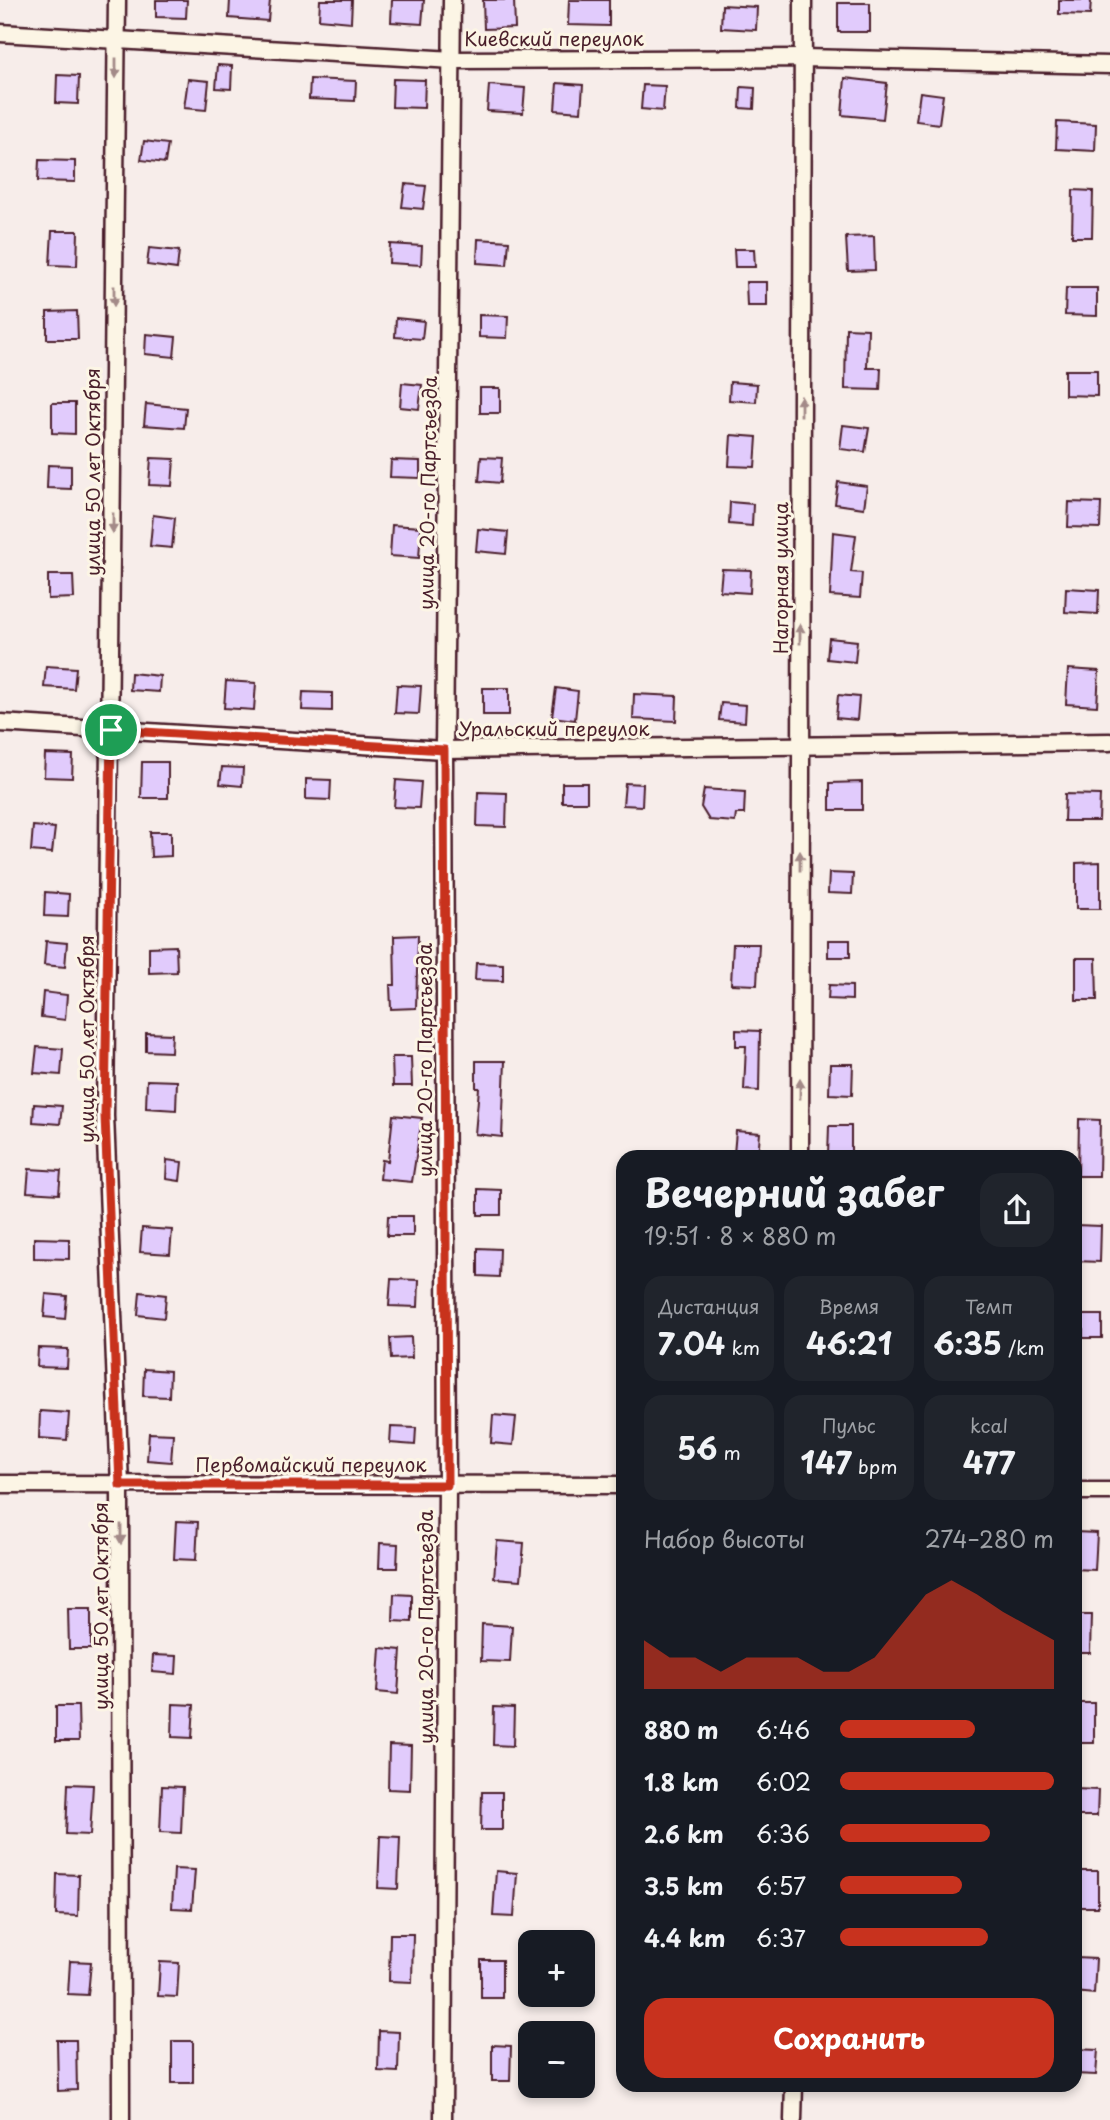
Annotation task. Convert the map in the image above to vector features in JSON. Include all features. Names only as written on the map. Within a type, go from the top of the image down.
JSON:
[{"type":"street","name":"улица 50 лет Октября","points":[[117,0],[105,1116],[120,1485],[121,2120]]},
{"type":"street","name":"улица 20-го Партсъезда","points":[[443,2120],[447,1485],[444,750],[452,0]]},
{"type":"street","name":"Нагорная улица","points":[[800,1150],[803,0]]},
{"type":"street","name":"Киевский переулок","points":[[0,33],[453,60],[803,58],[1110,65]]},
{"type":"street","name":"Уральский переулок","points":[[0,723],[444,750],[1110,743]]},
{"type":"street","name":"Первомайский переулок","points":[[0,1484],[616,1485]]},
{"type":"street","points":[[1082,1490],[1110,1491]]},
{"type":"street","points":[[793,2092],[793,2120]]},
{"type":"building","points":[[156,0],[187,0],[186,18],[156,17]]},
{"type":"building","points":[[230,0],[270,0],[268,21],[229,18]]},
{"type":"building","points":[[320,0],[352,0],[351,22],[319,19]]},
{"type":"building","points":[[392,0],[424,0],[422,24],[391,22]]},
{"type":"building","points":[[483,0],[514,0],[515,28],[484,29]]},
{"type":"building","points":[[569,0],[609,0],[609,26],[568,25]]},
{"type":"building","points":[[1059,0],[1091,0],[1090,15],[1059,14]]},
{"type":"building","points":[[838,3],[870,3],[870,32],[838,32]]},
{"type":"building","points":[[722,5],[757,7],[756,30],[721,28]]},
{"type":"building","points":[[218,65],[232,66],[231,89],[216,88]]},
{"type":"building","points":[[57,75],[79,76],[78,104],[56,103]]},
{"type":"building","points":[[845,78],[887,83],[883,119],[842,115]]},
{"type":"building","points":[[188,79],[209,81],[206,110],[184,108]]},
{"type":"building","points":[[310,79],[356,81],[355,101],[309,99]]},
{"type":"building","points":[[393,79],[425,80],[424,108],[392,107]]},
{"type":"building","points":[[557,83],[583,85],[581,112],[555,110]]},
{"type":"building","points":[[489,85],[525,88],[523,113],[487,111]]},
{"type":"building","points":[[643,85],[665,86],[663,111],[641,109]]},
{"type":"building","points":[[741,87],[755,88],[754,109],[740,108]]},
{"type":"building","points":[[920,92],[943,95],[939,124],[916,121]]},
{"type":"building","points":[[1057,122],[1096,124],[1095,151],[1056,149]]},
{"type":"building","points":[[144,141],[168,144],[165,163],[141,160]]},
{"type":"building","points":[[39,160],[75,161],[75,182],[38,181]]},
{"type":"building","points":[[405,184],[426,186],[423,209],[402,207]]},
{"type":"building","points":[[1073,190],[1093,191],[1092,237],[1072,237]]},
{"type":"building","points":[[52,231],[78,231],[77,266],[50,265]]},
{"type":"building","points":[[874,236],[875,270],[848,271],[846,237]]},
{"type":"building","points":[[478,239],[509,241],[507,265],[477,263]]},
{"type":"building","points":[[390,244],[422,246],[421,265],[389,263]]},
{"type":"building","points":[[149,248],[179,251],[177,269],[147,265]]},
{"type":"building","points":[[734,249],[754,249],[755,267],[735,267]]},
{"type":"building","points":[[746,282],[767,282],[767,306],[747,306]]},
{"type":"building","points":[[1066,288],[1097,288],[1097,316],[1065,315]]},
{"type":"building","points":[[77,311],[78,339],[47,339],[47,312]]},
{"type":"building","points":[[479,315],[508,316],[507,338],[479,337]]},
{"type":"building","points":[[396,318],[424,321],[422,339],[395,337]]},
{"type":"building","points":[[846,328],[868,329],[867,368],[881,368],[880,390],[845,389]]},
{"type":"building","points":[[146,334],[176,337],[174,357],[145,354]]},
{"type":"building","points":[[1065,370],[1097,370],[1097,396],[1065,395]]},
{"type":"building","points":[[730,382],[757,384],[756,402],[729,400]]},
{"type":"building","points":[[402,383],[422,385],[419,409],[400,407]]},
{"type":"building","points":[[480,388],[500,388],[500,413],[480,413]]},
{"type":"building","points":[[52,403],[75,403],[75,434],[52,433]]},
{"type":"building","points":[[146,404],[186,408],[184,428],[144,425]]},
{"type":"building","points":[[843,425],[869,428],[865,452],[840,449]]},
{"type":"building","points":[[731,435],[757,437],[755,467],[729,466]]},
{"type":"building","points":[[481,457],[502,458],[500,483],[479,481]]},
{"type":"building","points":[[151,458],[174,459],[172,486],[149,485]]},
{"type":"building","points":[[391,460],[420,461],[420,478],[390,477]]},
{"type":"building","points":[[48,465],[71,466],[71,489],[47,488]]},
{"type":"building","points":[[838,482],[867,486],[864,508],[835,504]]},
{"type":"building","points":[[730,502],[753,504],[752,526],[729,524]]},
{"type":"building","points":[[1069,502],[1101,503],[1100,528],[1068,527]]},
{"type":"building","points":[[153,515],[175,518],[172,548],[150,546]]},
{"type":"building","points":[[392,525],[421,527],[419,558],[390,556]]},
{"type":"building","points":[[478,529],[508,532],[506,554],[476,551]]},
{"type":"building","points":[[833,532],[856,535],[851,572],[862,573],[860,598],[830,596]]},
{"type":"building","points":[[722,569],[751,570],[750,593],[720,591]]},
{"type":"building","points":[[48,575],[73,575],[74,598],[48,599]]},
{"type":"building","points":[[1066,588],[1099,590],[1098,614],[1065,612]]},
{"type":"building","points":[[829,638],[857,641],[855,662],[827,659]]},
{"type":"building","points":[[46,666],[76,668],[74,689],[44,687]]},
{"type":"building","points":[[1068,669],[1099,671],[1097,706],[1066,704]]},
{"type":"building","points":[[131,673],[160,676],[159,692],[130,690]]},
{"type":"building","points":[[226,681],[256,683],[254,710],[224,708]]},
{"type":"building","points":[[397,685],[421,686],[419,714],[395,713]]},
{"type":"building","points":[[483,688],[509,688],[509,715],[483,715]]},
{"type":"building","points":[[556,688],[578,691],[575,720],[552,717]]},
{"type":"building","points":[[303,692],[332,693],[332,711],[302,710]]},
{"type":"building","points":[[634,694],[677,696],[676,721],[633,719]]},
{"type":"building","points":[[838,695],[859,697],[857,720],[836,718]]},
{"type":"building","points":[[721,703],[746,705],[745,722],[719,720]]},
{"type":"building","points":[[45,754],[73,755],[72,778],[44,777]]},
{"type":"building","points":[[142,762],[168,762],[168,798],[141,798]]},
{"type":"building","points":[[222,767],[243,768],[242,786],[220,784]]},
{"type":"building","points":[[306,779],[331,780],[330,800],[306,799]]},
{"type":"building","points":[[396,780],[421,782],[419,808],[394,807]]},
{"type":"building","points":[[862,782],[862,810],[830,810],[830,783]]},
{"type":"building","points":[[562,783],[587,783],[587,802],[562,802]]},
{"type":"building","points":[[625,783],[643,784],[642,806],[623,805]]},
{"type":"building","points":[[704,789],[745,792],[744,814],[736,814],[735,822],[709,820],[701,807]]},
{"type":"building","points":[[478,792],[507,793],[506,827],[477,826]]},
{"type":"building","points":[[1065,794],[1100,795],[1099,821],[1064,821]]},
{"type":"building","points":[[33,826],[55,828],[52,853],[31,851]]},
{"type":"building","points":[[150,832],[171,832],[171,856],[151,857]]},
{"type":"building","points":[[1100,862],[1100,909],[1076,909],[1076,863]]},
{"type":"building","points":[[829,873],[853,874],[852,894],[828,893]]},
{"type":"building","points":[[45,892],[69,894],[68,917],[44,916]]},
{"type":"building","points":[[418,935],[416,1008],[391,1009],[390,985],[395,985],[394,936]]},
{"type":"building","points":[[828,940],[850,940],[850,957],[828,957]]},
{"type":"building","points":[[46,941],[67,943],[65,967],[44,965]]},
{"type":"building","points":[[733,944],[759,944],[757,985],[731,984]]},
{"type":"building","points":[[176,946],[177,972],[149,973],[149,947]]},
{"type":"building","points":[[1076,958],[1096,958],[1097,1000],[1076,1000]]},
{"type":"building","points":[[476,963],[503,964],[503,981],[475,980]]},
{"type":"building","points":[[829,985],[852,986],[852,1000],[828,999]]},
{"type":"building","points":[[43,992],[67,995],[65,1020],[41,1017]]},
{"type":"building","points":[[736,1030],[760,1031],[759,1091],[744,1090],[746,1046],[736,1046]]},
{"type":"building","points":[[146,1033],[172,1034],[171,1052],[146,1051]]},
{"type":"building","points":[[37,1047],[63,1049],[61,1075],[34,1073]]},
{"type":"building","points":[[392,1057],[411,1057],[412,1086],[393,1086]]},
{"type":"building","points":[[476,1061],[505,1061],[502,1137],[475,1134],[479,1088],[476,1088]]},
{"type":"building","points":[[830,1064],[853,1064],[852,1095],[829,1094]]},
{"type":"building","points":[[147,1080],[177,1081],[176,1110],[146,1108]]},
{"type":"building","points":[[34,1104],[62,1106],[60,1124],[33,1122]]},
{"type":"building","points":[[393,1115],[422,1118],[412,1182],[380,1179],[382,1160],[388,1161]]},
{"type":"building","points":[[1079,1119],[1100,1120],[1099,1176],[1082,1176],[1082,1150],[1078,1150]]},
{"type":"building","points":[[829,1126],[851,1126],[851,1150],[828,1150]]},
{"type":"building","points":[[736,1131],[760,1133],[759,1150],[734,1150]]},
{"type":"building","points":[[167,1160],[182,1162],[180,1181],[166,1179]]},
{"type":"building","points":[[29,1169],[61,1171],[59,1194],[27,1192]]},
{"type":"building","points":[[478,1189],[501,1190],[501,1215],[478,1215]]},
{"type":"building","points":[[388,1216],[413,1216],[413,1236],[387,1236]]},
{"type":"building","points":[[1082,1225],[1101,1226],[1100,1262],[1082,1261]]},
{"type":"building","points":[[142,1228],[172,1230],[170,1254],[140,1252]]},
{"type":"building","points":[[34,1238],[69,1239],[69,1259],[34,1258]]},
{"type":"building","points":[[478,1248],[500,1249],[499,1277],[478,1276]]},
{"type":"building","points":[[391,1279],[419,1280],[418,1307],[389,1306]]},
{"type":"building","points":[[140,1292],[166,1295],[164,1318],[138,1315]]},
{"type":"building","points":[[46,1294],[67,1296],[65,1319],[44,1317]]},
{"type":"building","points":[[1083,1315],[1102,1315],[1102,1338],[1083,1338]]},
{"type":"building","points":[[411,1337],[412,1358],[391,1359],[390,1338]]},
{"type":"building","points":[[38,1348],[68,1349],[67,1368],[37,1367]]},
{"type":"building","points":[[144,1369],[170,1371],[169,1397],[143,1396]]},
{"type":"building","points":[[40,1411],[69,1413],[67,1440],[39,1438]]},
{"type":"building","points":[[493,1415],[516,1417],[513,1445],[491,1443]]},
{"type":"building","points":[[391,1427],[416,1428],[415,1445],[390,1443]]},
{"type":"building","points":[[149,1433],[173,1434],[171,1462],[147,1460]]},
{"type":"building","points":[[176,1521],[198,1522],[196,1560],[174,1559]]},
{"type":"building","points":[[1082,1532],[1097,1533],[1095,1570],[1082,1569]]},
{"type":"building","points":[[497,1541],[524,1543],[521,1580],[494,1578]]},
{"type":"building","points":[[380,1543],[398,1544],[397,1568],[379,1568]]},
{"type":"building","points":[[394,1594],[412,1595],[412,1622],[393,1621]]},
{"type":"building","points":[[68,1609],[91,1609],[91,1649],[69,1649]]},
{"type":"building","points":[[1082,1615],[1091,1615],[1090,1653],[1082,1653]]},
{"type":"building","points":[[482,1624],[512,1626],[510,1662],[481,1661]]},
{"type":"building","points":[[380,1648],[401,1650],[398,1694],[377,1692]]},
{"type":"building","points":[[153,1655],[177,1656],[176,1674],[152,1672]]},
{"type":"building","points":[[1082,1703],[1094,1703],[1094,1743],[1082,1743]]},
{"type":"building","points":[[173,1704],[194,1705],[192,1738],[172,1737]]},
{"type":"building","points":[[56,1706],[78,1706],[79,1741],[56,1741]]},
{"type":"building","points":[[494,1707],[514,1708],[513,1746],[493,1745]]},
{"type":"building","points":[[389,1745],[411,1746],[410,1790],[388,1789]]},
{"type":"building","points":[[68,1784],[93,1785],[90,1835],[66,1834]]},
{"type":"building","points":[[162,1786],[183,1787],[181,1833],[160,1832]]},
{"type":"building","points":[[1082,1789],[1098,1790],[1097,1816],[1082,1816]]},
{"type":"building","points":[[482,1792],[502,1792],[502,1830],[481,1830]]},
{"type":"building","points":[[380,1836],[400,1837],[398,1889],[378,1888]]},
{"type":"building","points":[[174,1869],[195,1870],[192,1909],[172,1908]]},
{"type":"building","points":[[496,1871],[517,1873],[514,1917],[493,1916]]},
{"type":"building","points":[[1082,1871],[1098,1871],[1098,1907],[1082,1907]]},
{"type":"building","points":[[57,1874],[79,1875],[78,1916],[56,1915]]},
{"type":"building","points":[[390,1934],[413,1934],[412,1982],[389,1981]]},
{"type":"building","points":[[1082,1958],[1096,1959],[1094,1994],[1082,1993]]},
{"type":"building","points":[[481,1960],[502,1960],[502,1998],[481,1998]]},
{"type":"building","points":[[70,1961],[91,1962],[88,1995],[68,1994]]},
{"type":"building","points":[[160,1962],[179,1963],[177,1997],[158,1996]]},
{"type":"building","points":[[379,2031],[399,2032],[398,2072],[378,2071]]},
{"type":"building","points":[[57,2040],[76,2040],[77,2090],[58,2091]]},
{"type":"building","points":[[172,2041],[193,2041],[193,2083],[172,2083]]},
{"type":"building","points":[[492,2045],[511,2046],[510,2081],[492,2081]]},
{"type":"building","points":[[1082,2049],[1098,2050],[1096,2075],[1082,2074]]},
{"type":"route","points":[[111,730],[444,750],[447,1485],[120,1485],[105,1116],[111,730]]}]
